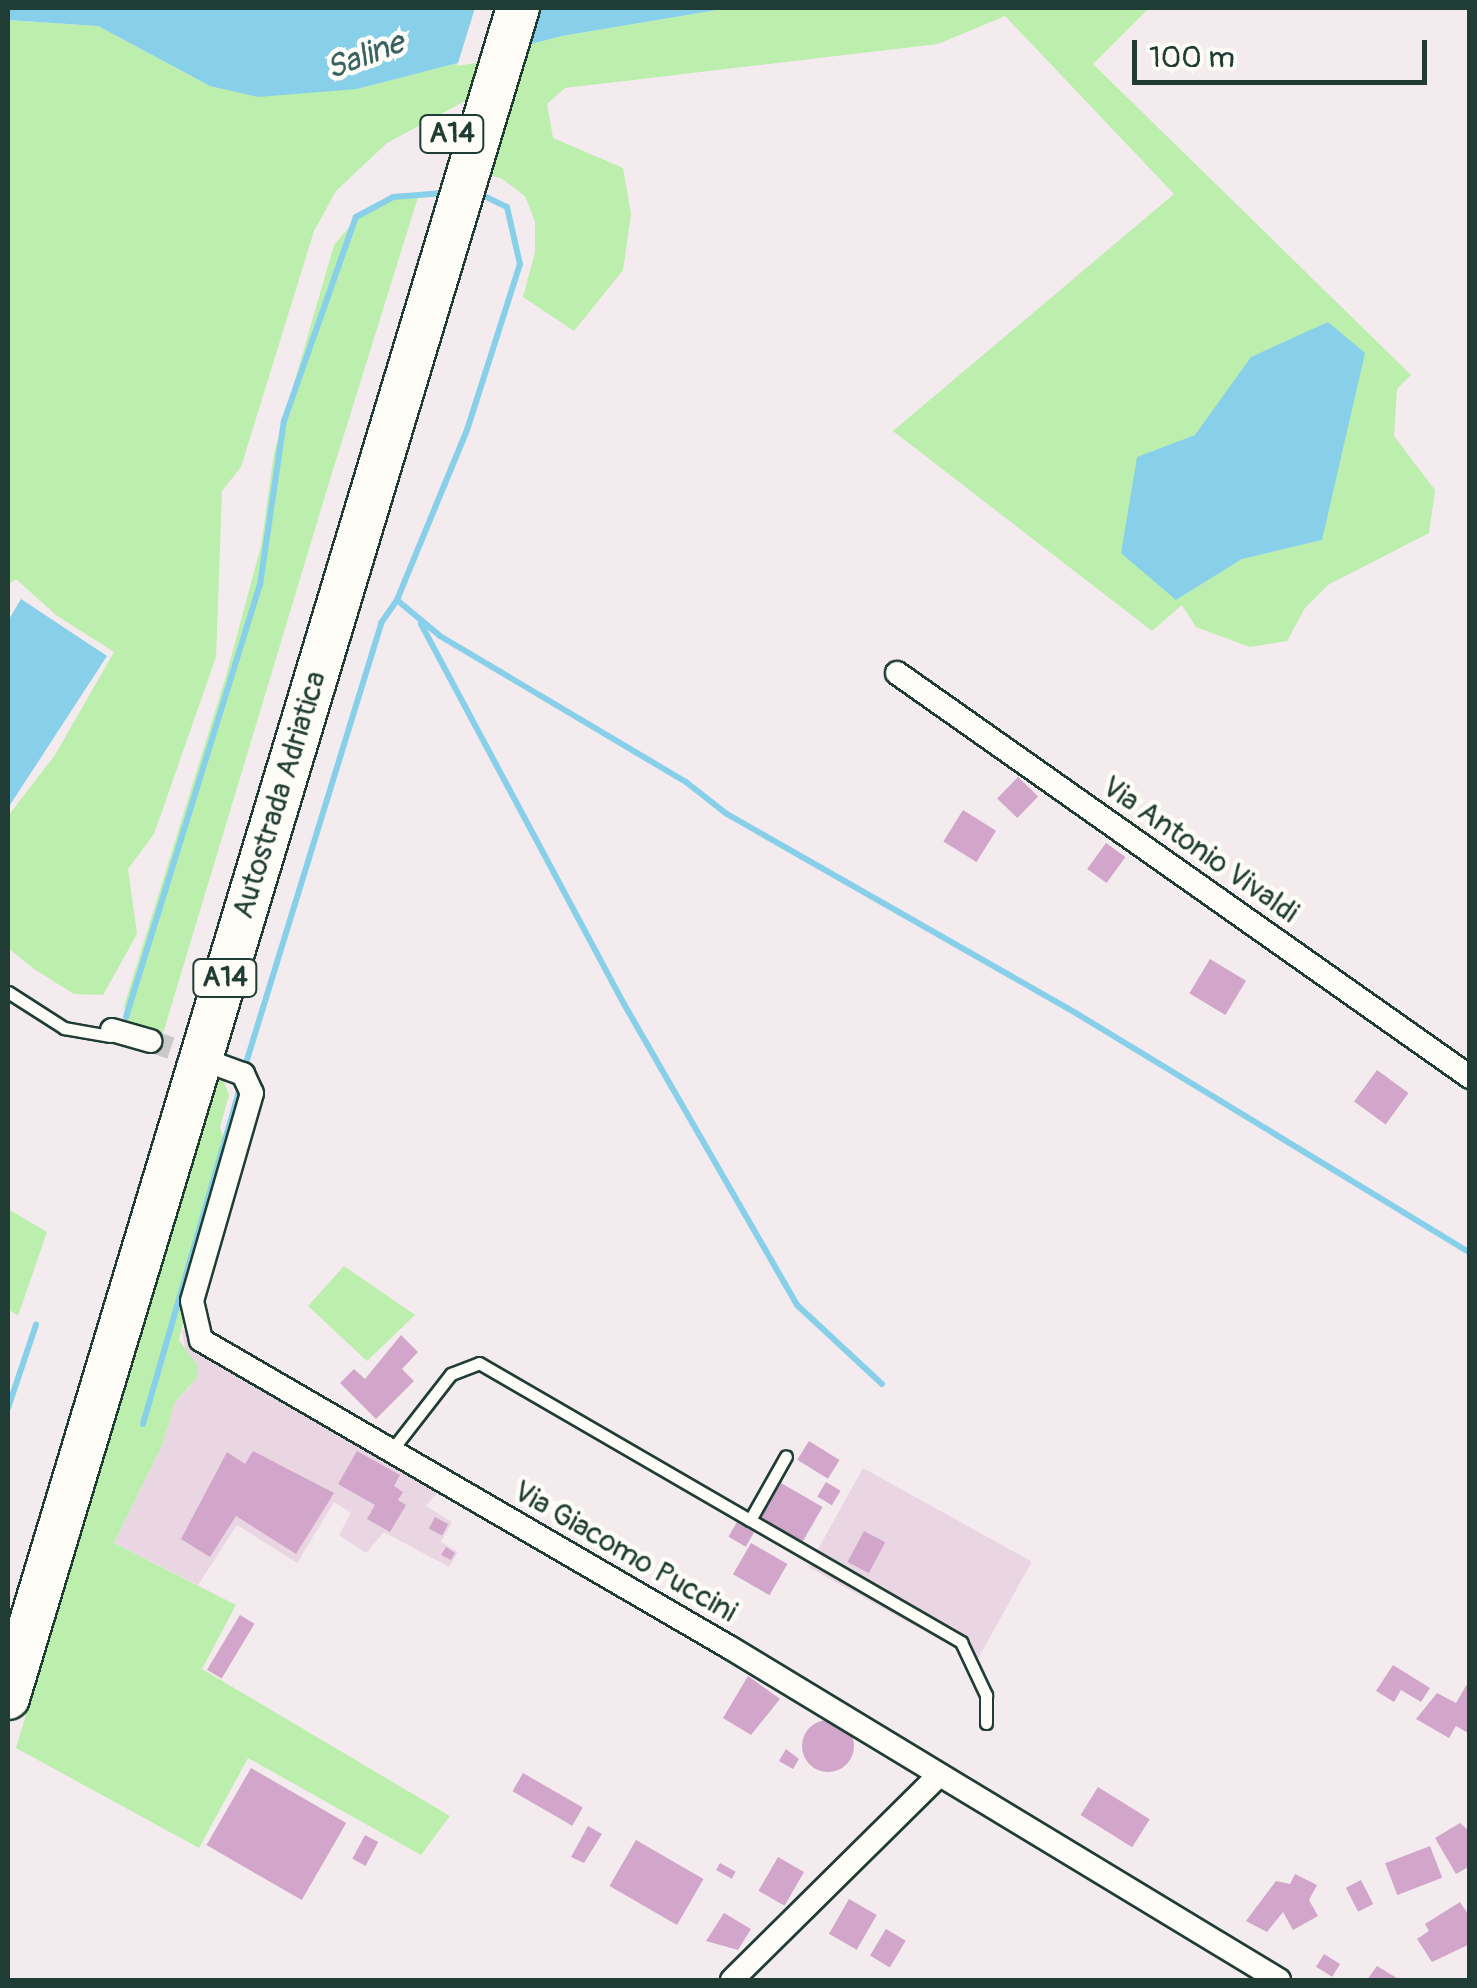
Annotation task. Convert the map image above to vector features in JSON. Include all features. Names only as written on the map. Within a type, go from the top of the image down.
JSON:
[{"type":"highway","name":"Autostrada Adriatica","points":[[8,1698],[428,259],[490,8]]},
{"type":"highway","name":"Autostrada Adriatica","points":[[8,1604],[428,259],[518,8]]},
{"type":"street","name":"Via Antonio Vivaldi","points":[[897,672],[1470,1077]]},
{"type":"street","points":[[111,1033],[150,1042]]},
{"type":"street","name":"Via Giacomo Puccini","points":[[218,1065],[243,1074],[252,1093],[192,1301],[195,1331],[206,1344],[1279,1980]]},
{"type":"street","points":[[732,1980],[938,1775]]},
{"type":"lane","points":[[8,992],[64,1028],[111,1033]]},
{"type":"lane","points":[[391,1452],[451,1374],[479,1363],[961,1642],[986,1695],[986,1724]]},
{"type":"lane","points":[[750,1520],[786,1456]]},
{"type":"shaded area","points":[[182,1329],[429,1478],[438,1492],[426,1506],[452,1522],[441,1542],[458,1552],[449,1567],[384,1532],[366,1553],[339,1535],[351,1513],[334,1502],[297,1563],[237,1525],[198,1585],[114,1543],[162,1445],[175,1402],[191,1386]]},
{"type":"shaded area","points":[[863,1468],[1032,1562],[977,1660],[808,1567]]},
{"type":"green space","points":[[729,8],[1149,8],[1093,64],[1411,375],[1397,389],[1394,436],[1435,490],[1429,533],[1328,585],[1305,608],[1287,641],[1250,647],[1196,627],[1182,605],[1152,631],[893,431],[1174,194],[1005,16],[938,44],[565,88],[547,104],[553,138],[623,168],[631,214],[623,270],[574,331],[523,297],[535,252],[535,221],[525,196],[501,178],[479,173],[504,80],[387,143],[336,191],[314,231],[241,467],[222,491],[216,657],[154,834],[128,869],[137,934],[103,995],[74,994],[8,948],[8,816],[55,755],[114,652],[56,615],[16,579],[8,585],[8,20],[98,26],[210,86],[357,89],[562,36]],"holes":[[[1195,435],[1322,540],[1242,559],[1176,600],[1137,458]]]},
{"type":"green space","points":[[418,197],[161,1040],[129,1025],[124,1006],[226,676],[261,546],[274,453],[334,245],[357,218],[392,198]]},
{"type":"green space","points":[[219,1070],[229,1095],[220,1127],[226,1146],[179,1340],[197,1365],[197,1378],[175,1402],[162,1445],[114,1543],[236,1605],[202,1669],[450,1816],[421,1855],[248,1758],[199,1848],[16,1748]]},
{"type":"green space","points":[[8,1209],[47,1232],[18,1316],[8,1309]]},
{"type":"green space","points":[[344,1266],[415,1315],[367,1361],[308,1306]]},
{"type":"water","name":"Saline","points":[[8,8],[729,8],[562,36],[357,89],[258,97],[210,86],[98,26],[8,20]]},
{"type":"water","points":[[1328,322],[1365,353],[1322,540],[1242,559],[1176,600],[1121,553],[1137,457],[1195,435],[1251,357]]},
{"type":"water","points":[[21,599],[107,656],[8,808],[8,621]]},
{"type":"pier","points":[[475,8],[532,8],[517,56],[457,66]]},
{"type":"building","points":[[1018,777],[1038,796],[1017,818],[997,799]]},
{"type":"building","points":[[963,810],[996,831],[976,862],[943,841]]},
{"type":"building","points":[[1106,843],[1125,857],[1107,883],[1087,869]]},
{"type":"building","points":[[1210,959],[1246,981],[1225,1015],[1189,993]]},
{"type":"building","points":[[1377,1070],[1409,1093],[1386,1124],[1354,1102]]},
{"type":"building","points":[[401,1335],[418,1352],[402,1369],[414,1381],[376,1419],[340,1383],[354,1369],[365,1379]]},
{"type":"building","points":[[809,1441],[840,1460],[828,1479],[797,1460]]},
{"type":"building","points":[[253,1451],[334,1493],[296,1554],[236,1516],[210,1557],[181,1539],[227,1452],[245,1464]]},
{"type":"building","points":[[357,1451],[400,1475],[394,1486],[403,1492],[398,1500],[406,1505],[390,1532],[367,1519],[375,1505],[338,1484]]},
{"type":"building","points":[[826,1482],[841,1491],[832,1505],[817,1497]]},
{"type":"building","points":[[781,1483],[823,1507],[801,1545],[759,1521]]},
{"type":"building","points":[[435,1517],[448,1524],[442,1536],[429,1528]]},
{"type":"building","points":[[737,1522],[754,1532],[746,1547],[728,1537]]},
{"type":"building","points":[[864,1531],[885,1542],[869,1573],[848,1562]]},
{"type":"building","points":[[751,1543],[787,1564],[769,1595],[733,1574]]},
{"type":"building","points":[[446,1547],[455,1553],[451,1560],[441,1555]]},
{"type":"building","points":[[240,1615],[255,1624],[222,1679],[207,1670]]},
{"type":"building","points":[[1393,1665],[1430,1688],[1421,1702],[1401,1690],[1394,1702],[1376,1691]]},
{"type":"building","points":[[748,1676],[780,1699],[751,1735],[723,1718]]},
{"type":"building","points":[[1470,1679],[1468,1733],[1456,1726],[1449,1738],[1416,1719],[1437,1693],[1456,1703]]},
{"type":"building","points":[[828,1720],[847,1727],[854,1746],[847,1765],[828,1772],[809,1765],[802,1746],[809,1727]]},
{"type":"building","points":[[786,1749],[799,1759],[793,1769],[779,1761]]},
{"type":"building","points":[[251,1768],[346,1823],[302,1900],[206,1845]]},
{"type":"building","points":[[523,1773],[583,1808],[572,1826],[512,1791]]},
{"type":"building","points":[[1098,1787],[1150,1819],[1132,1847],[1081,1815]]},
{"type":"building","points":[[1460,1823],[1470,1832],[1470,1866],[1456,1874],[1435,1838]]},
{"type":"building","points":[[588,1826],[602,1834],[584,1863],[571,1857]]},
{"type":"building","points":[[365,1835],[378,1842],[366,1866],[352,1859]]},
{"type":"building","points":[[636,1840],[704,1879],[677,1925],[610,1886]]},
{"type":"building","points":[[1430,1846],[1442,1878],[1397,1895],[1385,1863]]},
{"type":"building","points":[[778,1857],[804,1872],[784,1906],[759,1891]]},
{"type":"building","points":[[720,1863],[736,1872],[732,1879],[716,1870]]},
{"type":"building","points":[[1295,1874],[1317,1885],[1309,1900],[1318,1916],[1293,1930],[1283,1912],[1267,1932],[1246,1921],[1276,1881],[1290,1884]]},
{"type":"building","points":[[1361,1880],[1373,1904],[1358,1912],[1346,1888]]},
{"type":"building","points":[[849,1899],[877,1915],[857,1950],[829,1934]]},
{"type":"building","points":[[1460,1902],[1470,1917],[1470,1944],[1432,1962],[1417,1939],[1429,1931],[1425,1924]]},
{"type":"building","points":[[724,1913],[751,1929],[738,1950],[706,1941]]},
{"type":"building","points":[[886,1929],[906,1941],[890,1967],[870,1956]]},
{"type":"building","points":[[1324,1954],[1340,1964],[1332,1977],[1316,1967]]},
{"type":"building","points":[[1377,1966],[1400,1980],[1367,1980]]},
{"type":"waterway","points":[[476,192],[507,207],[520,264],[467,430],[397,600],[440,636],[686,782],[727,814],[1079,1015],[1470,1253]]},
{"type":"waterway","points":[[126,1017],[260,585],[284,421],[356,217],[393,197],[444,193]]},
{"type":"waterway","points":[[246,1063],[381,623],[397,600]]},
{"type":"waterway","points":[[421,624],[624,1004],[797,1305],[882,1384]]},
{"type":"waterway","points":[[143,1424],[239,1092]]},
{"type":"waterway","points":[[8,1408],[36,1325]]},
{"type":"tunnel","points":[[150,1041],[209,1061]]}]
